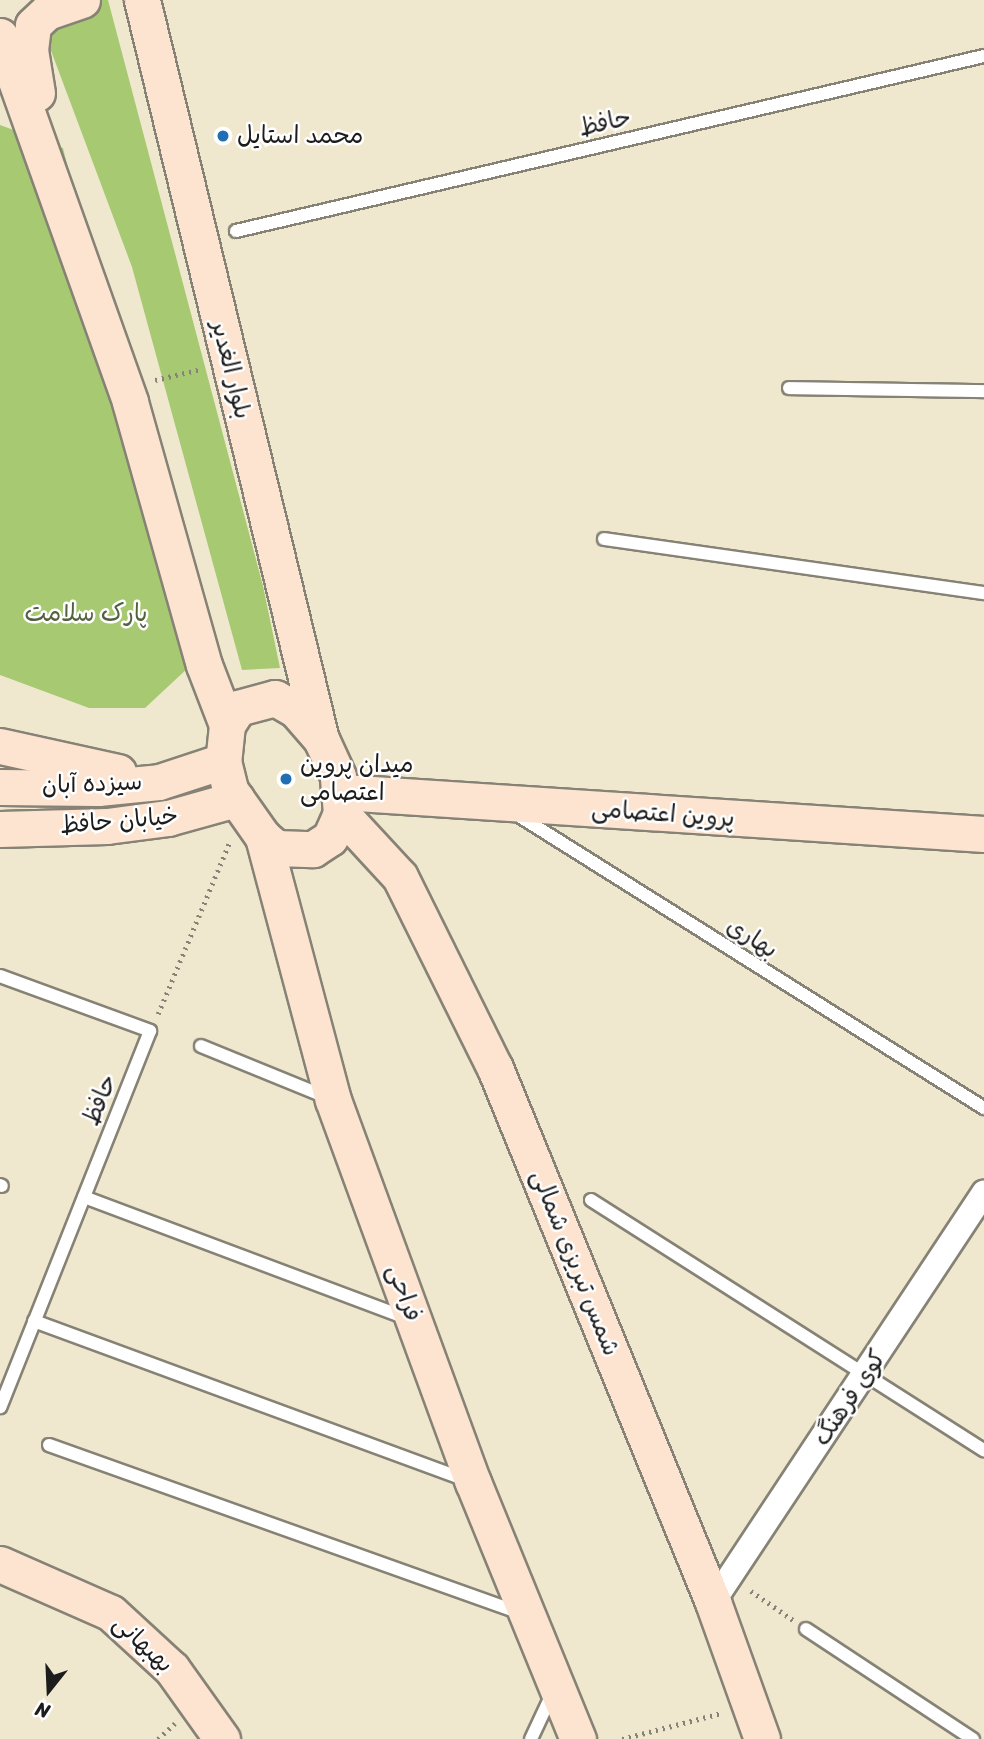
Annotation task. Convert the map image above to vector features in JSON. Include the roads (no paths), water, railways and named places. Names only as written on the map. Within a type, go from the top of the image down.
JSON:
[{"type":"street","points":[[82,0],[42,15],[30,33],[44,154],[125,387],[204,665],[227,725]]},
{"type":"street","name":"بلوار الغدیر","points":[[142,0],[321,740]]},
{"type":"street","points":[[0,36],[13,106],[44,154]]},
{"type":"street","points":[[275,698],[296,710],[321,740],[342,803],[330,838],[313,849],[276,848],[247,815],[223,761],[227,725],[237,708],[275,698]]},
{"type":"street","points":[[0,746],[166,781]]},
{"type":"street","name":"سیزده آبان","points":[[0,787],[98,788],[166,781],[223,761]]},
{"type":"street","name":"پروین اعتصامی","points":[[342,803],[498,803],[984,834]]},
{"type":"street","name":"شمس تبریزی شمالی","points":[[342,803],[400,877],[495,1068],[721,1589],[750,1706],[762,1739]]},
{"type":"street","name":"خیابان حافظ","points":[[0,829],[186,816],[247,815]]},
{"type":"street","name":"فراحی","points":[[247,815],[332,1100],[473,1482],[578,1739]]},
{"type":"street","name":"کوی فرهنگ","points":[[721,1589],[866,1375],[984,1193]]},
{"type":"street","name":"بهبهانی","points":[[0,1563],[111,1613],[172,1669],[222,1739]]},
{"type":"lane","name":"حافظ","points":[[236,231],[984,56]]},
{"type":"lane","points":[[789,388],[984,391]]},
{"type":"lane","points":[[604,539],[984,593]]},
{"type":"lane","name":"بهاری","points":[[498,803],[984,1108]]},
{"type":"lane","name":"حافظ","points":[[0,975],[150,1031],[34,1321],[2,1393],[0,1407]]},
{"type":"lane","points":[[201,1046],[332,1100]]},
{"type":"lane","points":[[84,1197],[415,1321]]},
{"type":"lane","points":[[591,1200],[984,1450]]},
{"type":"lane","points":[[34,1321],[473,1482]]},
{"type":"lane","points":[[49,1445],[527,1615]]},
{"type":"lane","points":[[806,1629],[973,1739]]},
{"type":"lane","points":[[531,1739],[556,1686]]},
{"type":"place","name":"محمد استایل","points":[[223,136]]},
{"type":"place","name":"میدان پروین اعتصامی","points":[[286,779]]},
{"type":"park label","name":"پارک سلامت","points":[[86,614]]}]
